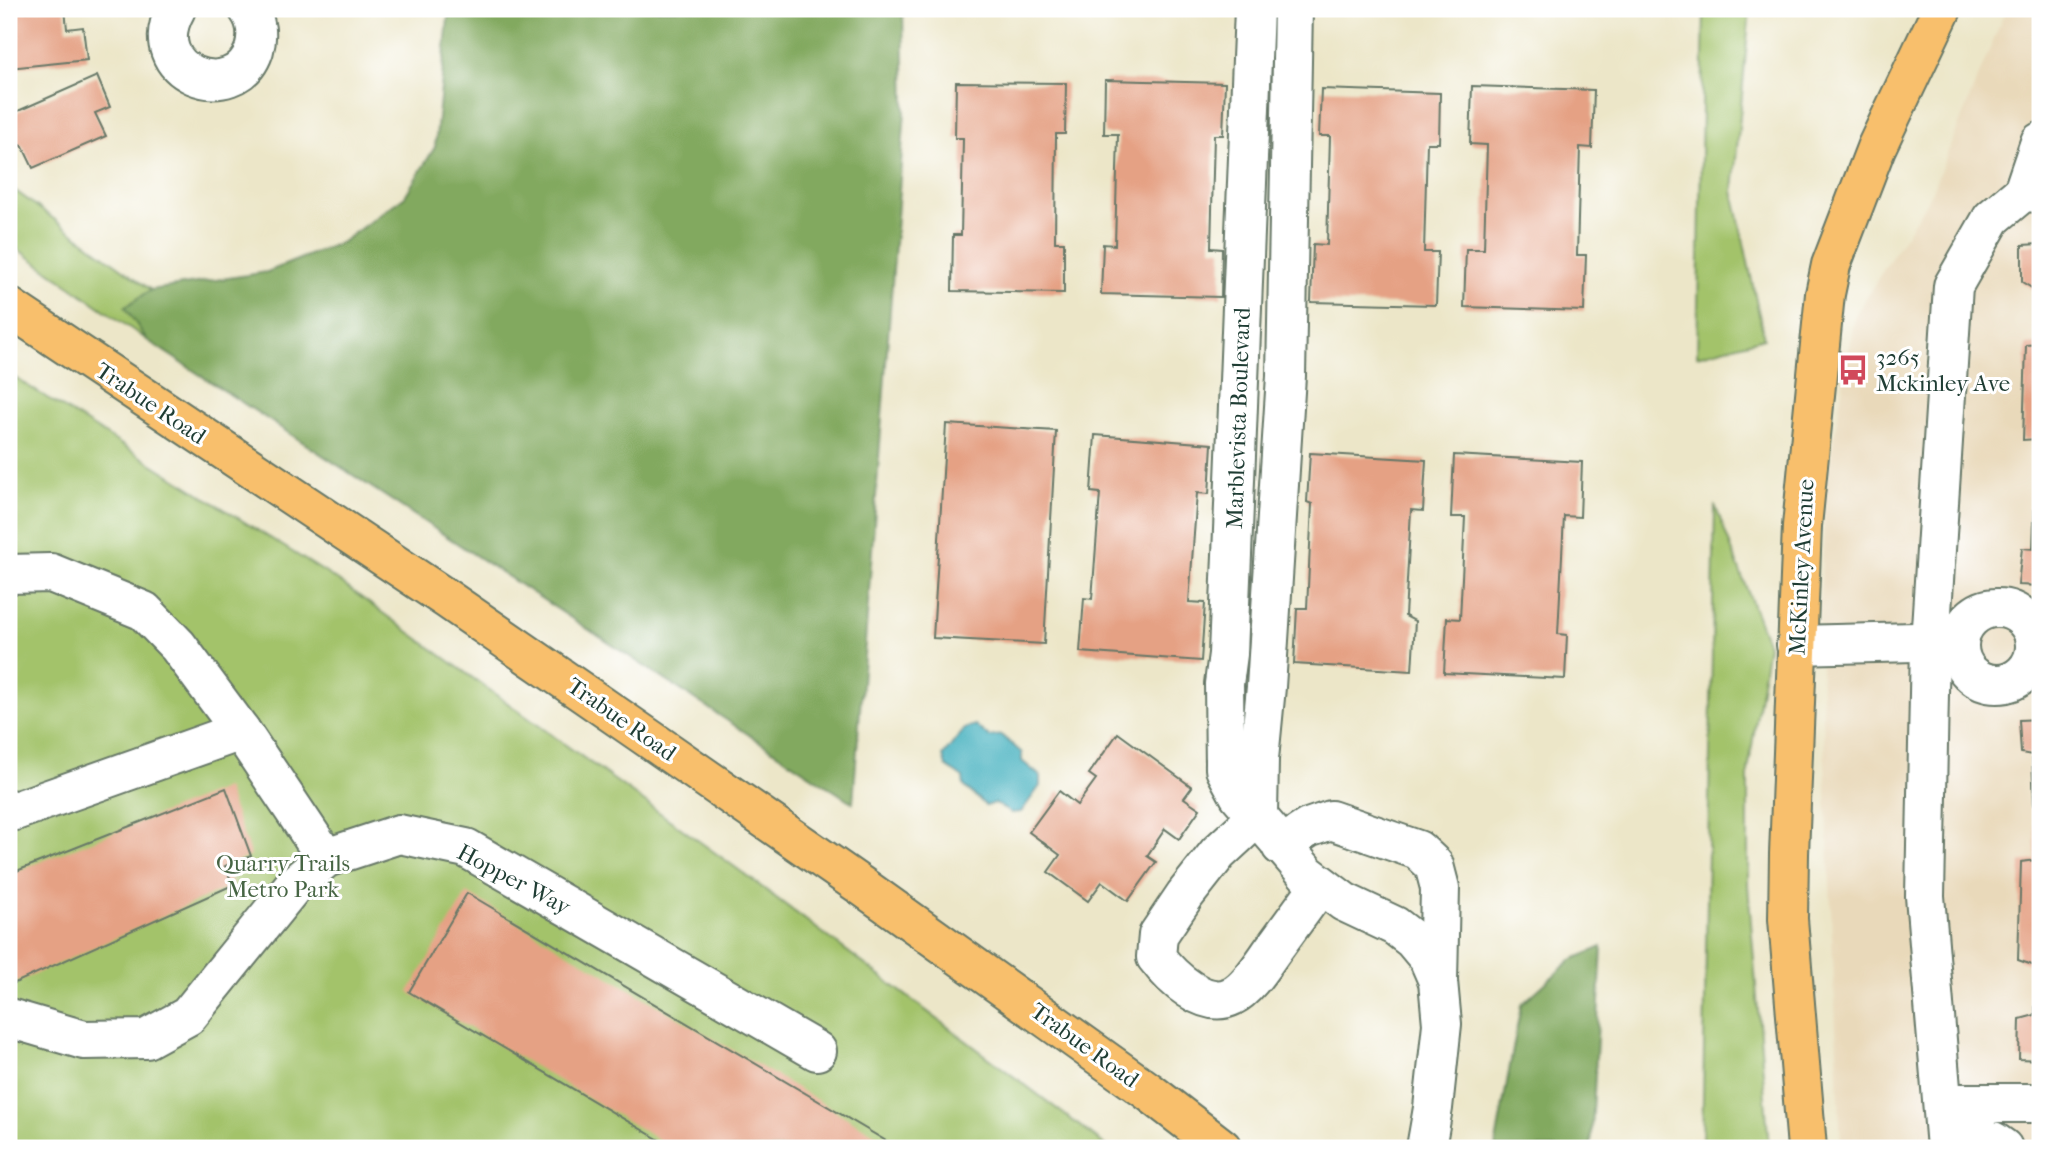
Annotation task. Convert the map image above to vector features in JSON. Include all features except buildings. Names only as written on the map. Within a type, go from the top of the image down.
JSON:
[{"type":"main road","name":"McKinley Avenue","points":[[1807,1148],[1788,919],[1796,645],[1805,486],[1825,294],[1831,265],[1876,148],[1942,9]]},
{"type":"main road","name":"Trabue Road","points":[[9,307],[447,599],[654,742],[1105,1059],[1222,1148]]},
{"type":"street","points":[[176,9],[170,20],[167,36],[170,51],[178,64],[190,74],[219,80],[233,75],[244,67],[252,56],[256,28],[248,9]]},
{"type":"street","points":[[1254,10],[1293,9]]},
{"type":"street","name":"Marblevista Boulevard","points":[[1258,816],[1259,759],[1286,376],[1293,9]]},
{"type":"street","name":"Marblevista Boulevard","points":[[1254,10],[1228,654],[1224,684],[1225,769],[1239,795],[1307,874],[1344,902],[1395,926],[1413,940],[1428,958],[1438,981],[1442,1024],[1426,1148]]},
{"type":"street","points":[[1945,1130],[1925,897],[1945,642],[1953,286],[1992,218],[2031,192],[2040,142]]},
{"type":"street","points":[[1240,373],[1286,376]]},
{"type":"street","points":[[9,574],[51,573],[144,611],[178,646],[241,731],[326,858]]},
{"type":"street","points":[[1796,645],[1945,642]]},
{"type":"street","points":[[1224,684],[1266,687]]},
{"type":"street","points":[[9,809],[15,811],[241,731]]},
{"type":"street","points":[[1258,816],[1218,853],[1158,935],[1156,957],[1166,971],[1199,994],[1217,1000],[1233,996],[1252,978],[1320,885]]},
{"type":"street","points":[[1281,846],[1308,828],[1331,820],[1418,850],[1434,865],[1440,888],[1438,981]]},
{"type":"street","name":"Hopper Way","points":[[9,1018],[84,1040],[146,1039],[188,1016],[294,885],[326,858],[399,834],[466,848],[817,1051]]},
{"type":"street","points":[[1945,1130],[2040,1103]]},
{"type":"street","points":[[1945,1130],[1993,1141],[2003,1148]]},
{"type":"shaded area","points":[[2006,9],[2040,9],[2040,1148],[1841,1148],[1819,622],[1826,483],[1855,315],[1929,198]]},
{"type":"green space","points":[[449,9],[903,9],[905,111],[853,803],[147,340],[125,307],[151,290],[267,272],[342,242],[405,196],[435,147]]},
{"type":"green space","points":[[1704,9],[1750,9],[1733,191],[1764,338],[1697,356]]},
{"type":"green space","points":[[9,183],[13,189],[151,290],[125,307],[147,340],[9,243]]},
{"type":"green space","name":"Quarry Trails Metro Park","points":[[9,374],[337,580],[739,870],[1109,1148],[9,1148]]},
{"type":"green space","points":[[1715,505],[1768,645],[1748,771],[1748,885],[1769,1148],[1702,1148]]},
{"type":"green space","points":[[1602,947],[1591,1148],[1495,1148],[1521,1005],[1571,960]]},
{"type":"water","points":[[975,725],[989,737],[1001,735],[1022,753],[1022,761],[1040,776],[1040,786],[1021,812],[1011,813],[995,803],[986,806],[964,786],[963,778],[946,766],[943,756],[964,729]]},
{"type":"place","name":"3265 Mckinley Ave","points":[[1853,370]]}]
